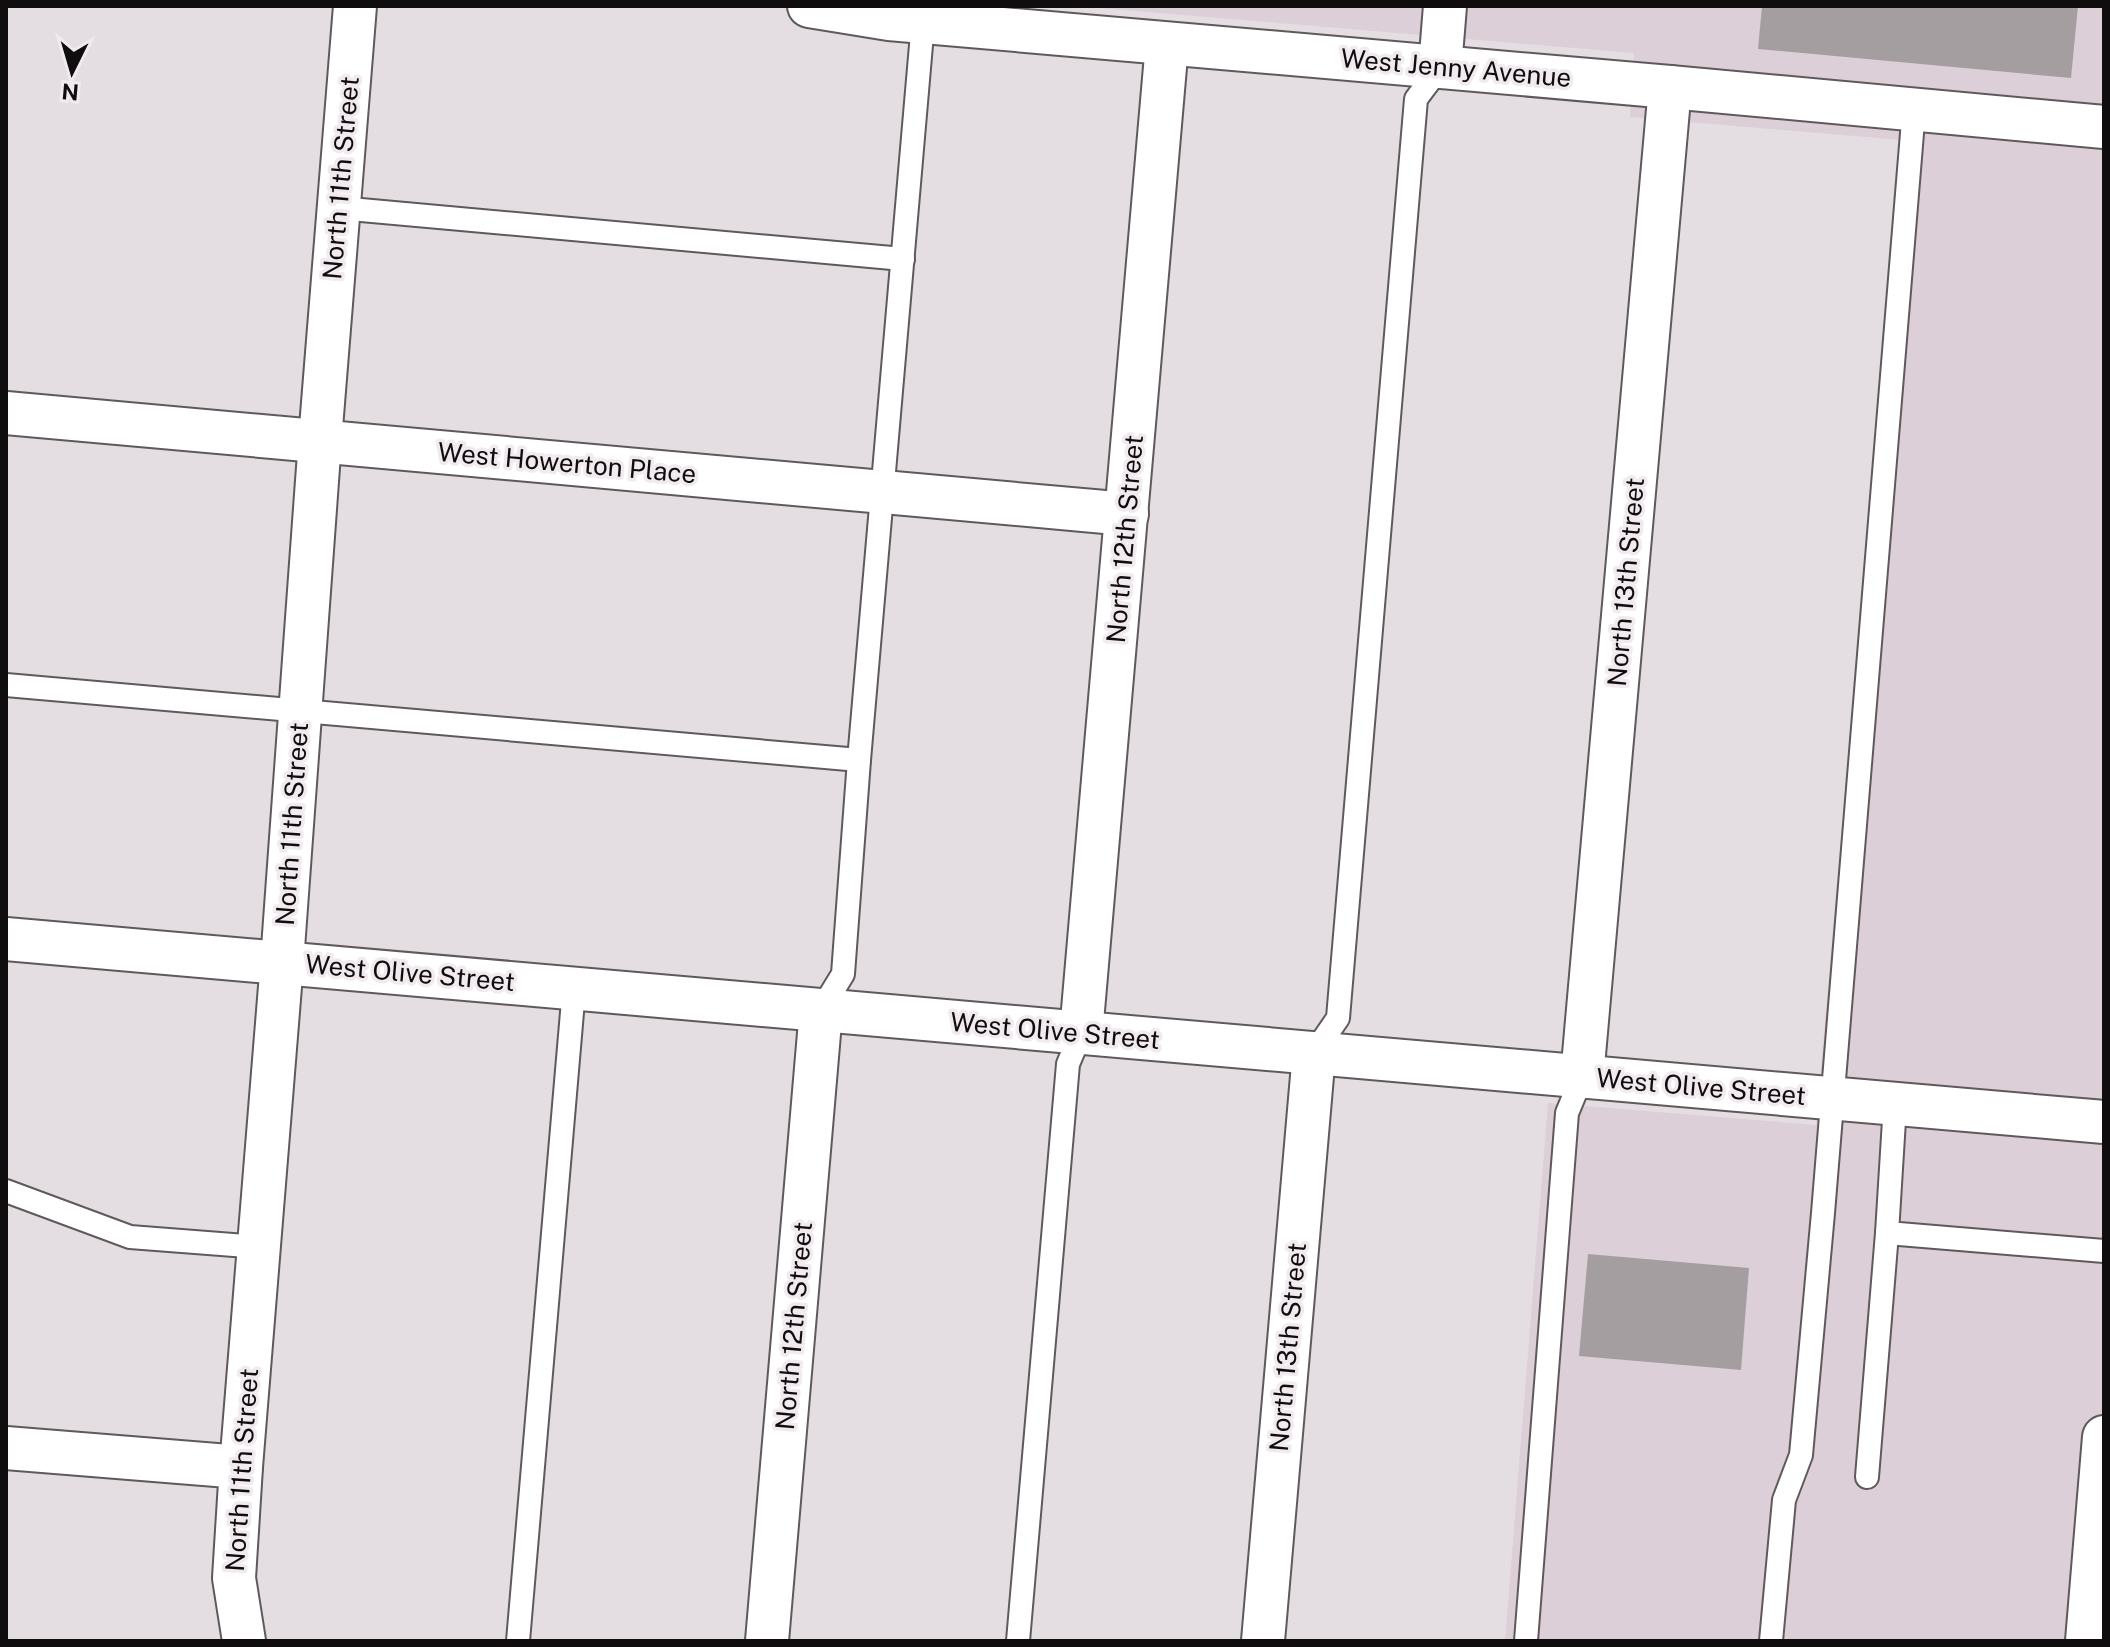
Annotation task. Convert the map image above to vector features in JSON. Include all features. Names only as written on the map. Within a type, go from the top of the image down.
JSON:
[{"type":"street","name":"North 11th Street","points":[[244,1641],[234,1578],[241,1467],[355,6]]},
{"type":"street","name":"West Jenny Avenue","points":[[809,6],[1167,44],[2104,127]]},
{"type":"street","points":[[1440,67],[1445,6]]},
{"type":"street","name":"North 12th Street","points":[[1081,1033],[1167,44]]},
{"type":"street","name":"North 13th Street","points":[[1582,1077],[1670,87]]},
{"type":"street","name":"West Howerton Place","points":[[6,413],[1127,514]]},
{"type":"street","name":"West Olive Street","points":[[6,939],[2104,1122]]},
{"type":"street","name":"North 12th Street","points":[[767,1641],[821,1010]]},
{"type":"street","name":"North 13th Street","points":[[1263,1641],[1314,1053]]},
{"type":"street","points":[[2087,1641],[2104,1437]]},
{"type":"street","points":[[6,1448],[241,1467]]},
{"type":"lane","points":[[821,1010],[843,974],[903,259],[901,16]]},
{"type":"lane","points":[[1314,1053],[1338,1018],[1416,99],[1440,67]]},
{"type":"lane","points":[[1771,1641],[1784,1500],[1801,1455],[1834,1099],[1914,109]]},
{"type":"lane","points":[[339,208],[903,259]]},
{"type":"lane","points":[[6,685],[859,760]]},
{"type":"lane","points":[[518,1641],[574,989]]},
{"type":"lane","points":[[1018,1641],[1068,1064],[1081,1033]]},
{"type":"lane","points":[[1526,1641],[1567,1113],[1582,1077]]},
{"type":"lane","points":[[1867,1477],[1895,1104]]},
{"type":"lane","points":[[6,1191],[130,1237],[259,1247]]},
{"type":"lane","points":[[1887,1233],[2104,1251]]},
{"type":"shaded area","points":[[1077,6],[2104,6],[2104,1641],[1505,1641],[1548,1103],[1816,1125],[1902,140],[1630,117],[1634,53]]},
{"type":"building","points":[[1762,6],[2078,6],[2071,78],[1758,49]]},
{"type":"building","points":[[1588,1254],[1749,1268],[1741,1370],[1579,1356]]}]
